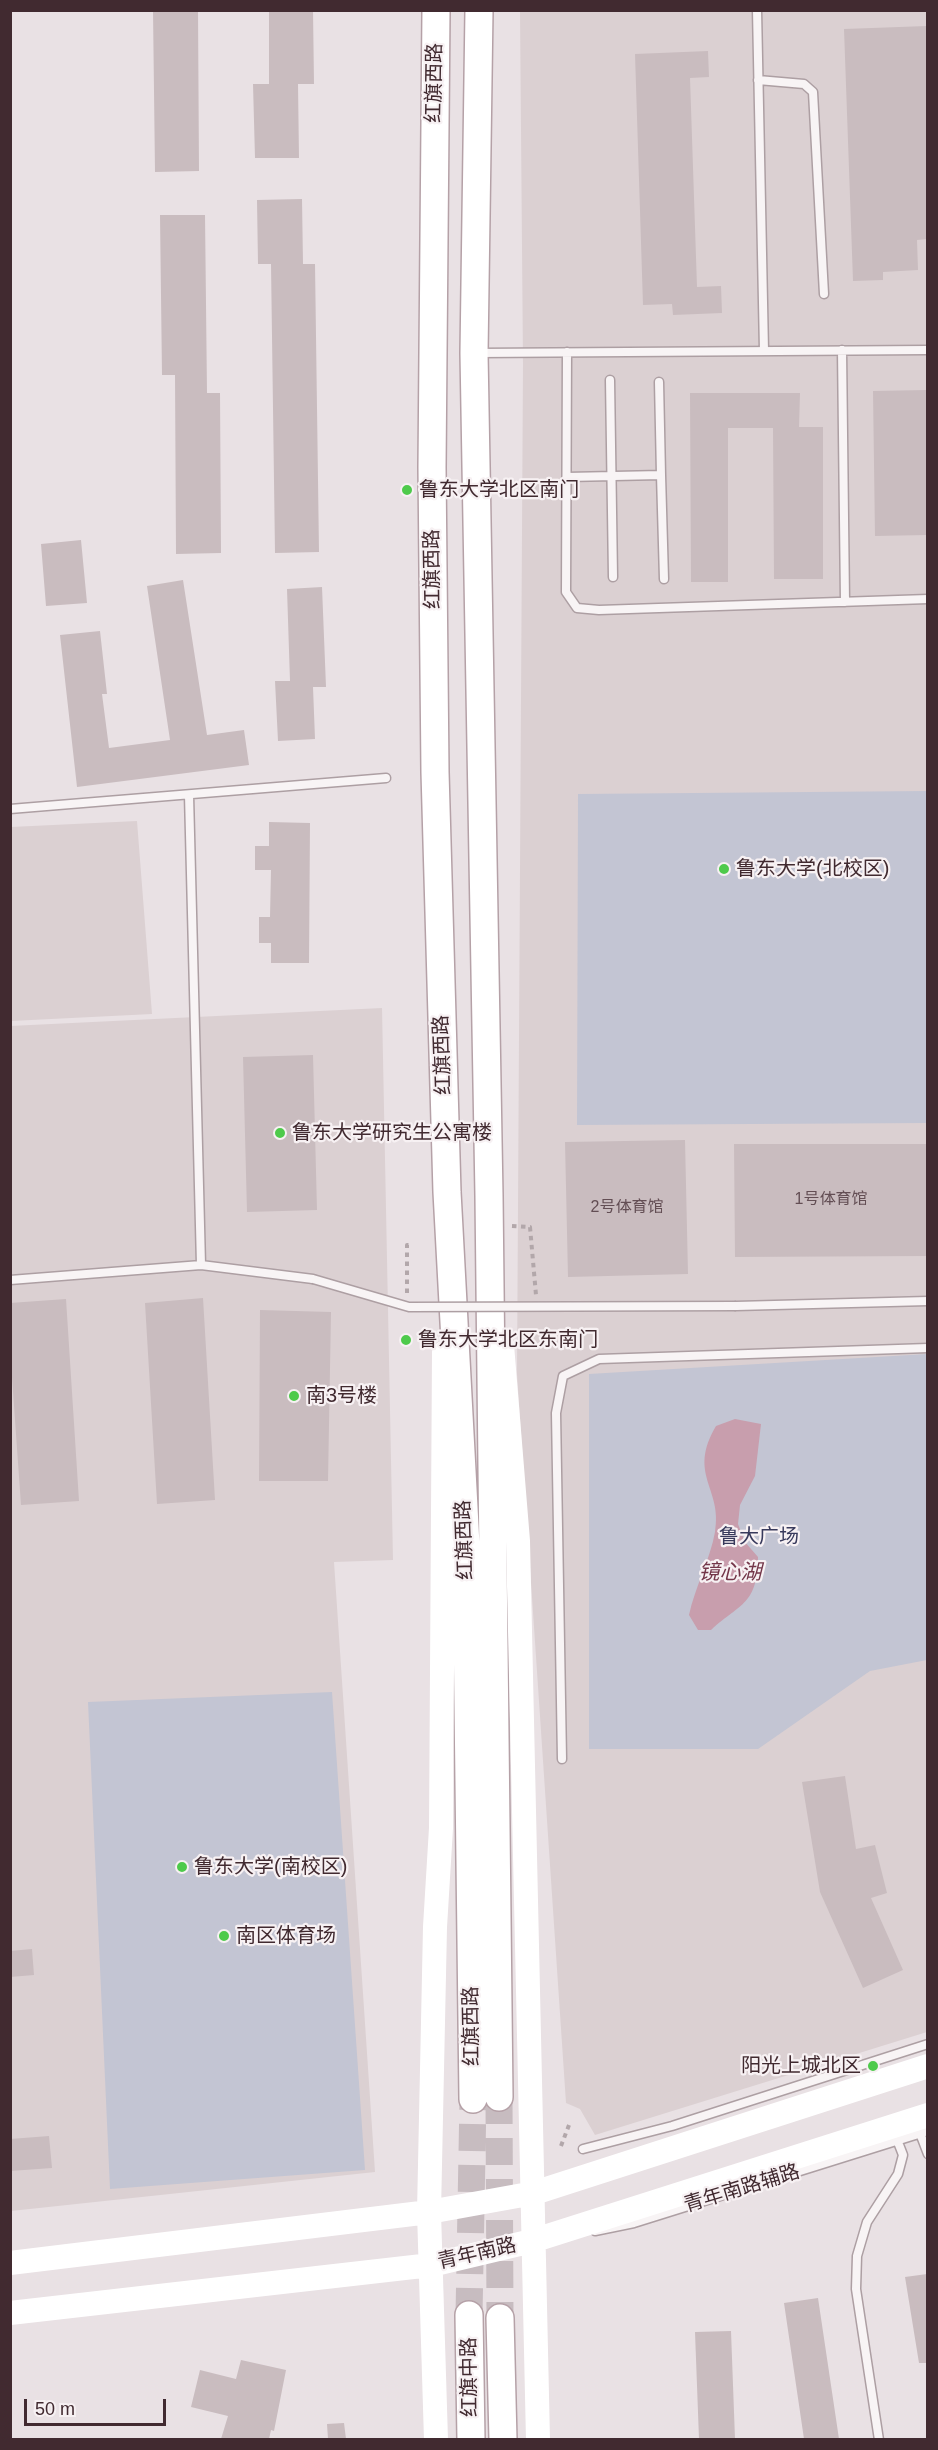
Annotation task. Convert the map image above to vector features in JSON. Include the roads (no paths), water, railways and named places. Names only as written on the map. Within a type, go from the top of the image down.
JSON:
[{"type":"main road","name":"红旗西路","points":[[436,10],[432,467],[435,772],[447,1192],[466,1545],[486,2098],[489,1196],[474,353],[479,10]]},
{"type":"main road","points":[[436,2439],[429,2212],[435,1927],[441,1828],[441,1540],[447,1192]]},
{"type":"main road","points":[[489,1196],[518,1540],[534,2193],[542,2238],[538,2436]]},
{"type":"main road","points":[[10,2263],[429,2212],[534,2193],[927,2066]]},
{"type":"main road","name":"青年南路","points":[[10,2313],[431,2265],[542,2238],[923,2124]]},
{"type":"main road","name":"红旗中路","points":[[469,2315],[471,2439]]},
{"type":"main road","name":"红旗中路","points":[[500,2319],[502,2439]]},
{"type":"lane","points":[[757,10],[764,351]]},
{"type":"lane","points":[[759,81],[804,84],[813,92],[824,294]]},
{"type":"lane","points":[[842,350],[845,602]]},
{"type":"lane","points":[[474,353],[927,350]]},
{"type":"lane","points":[[567,352],[566,592],[577,608],[599,610],[927,599]]},
{"type":"lane","points":[[610,380],[613,577]]},
{"type":"lane","points":[[659,382],[664,579]]},
{"type":"lane","points":[[567,477],[661,475]]},
{"type":"lane","points":[[10,809],[386,778]]},
{"type":"lane","points":[[189,795],[201,1265]]},
{"type":"lane","points":[[10,1280],[201,1265],[313,1279],[409,1307],[736,1306],[927,1301]]},
{"type":"lane","points":[[562,1759],[556,1413],[563,1376],[598,1359],[927,1348]]},
{"type":"lane","points":[[583,2149],[672,2126],[927,2044]]},
{"type":"lane","points":[[923,2124],[927,2154]]},
{"type":"lane","points":[[879,2439],[856,2289],[857,2256],[867,2222],[898,2174],[903,2155],[893,2134]]},
{"type":"water","name":"镜心湖","points":[[735,1419],[761,1424],[755,1476],[740,1505],[738,1524],[745,1542],[758,1557],[755,1585],[746,1601],[711,1630],[698,1630],[689,1615],[713,1542],[716,1517],[705,1469],[705,1457],[708,1443],[716,1426]]},
{"type":"tunnel","points":[[499,2097],[500,2318]]},
{"type":"tunnel","points":[[469,2315],[473,2099]]},
{"type":"place","name":"鲁东大学北区南门","points":[[407,490]]},
{"type":"place","name":"鲁东大学(北校区)","points":[[724,869]]},
{"type":"place","name":"鲁东大学研究生公寓楼","points":[[280,1133]]},
{"type":"place","name":"鲁东大学北区东南门","points":[[406,1340]]},
{"type":"place","name":"南3号楼","points":[[294,1396]]},
{"type":"place","name":"鲁东大学(南校区)","points":[[182,1867]]},
{"type":"place","name":"南区体育场","points":[[224,1936]]},
{"type":"place","name":"阳光上城北区","points":[[873,2066]]},
{"type":"park label","name":"鲁大广场","points":[[759,1537]]}]
